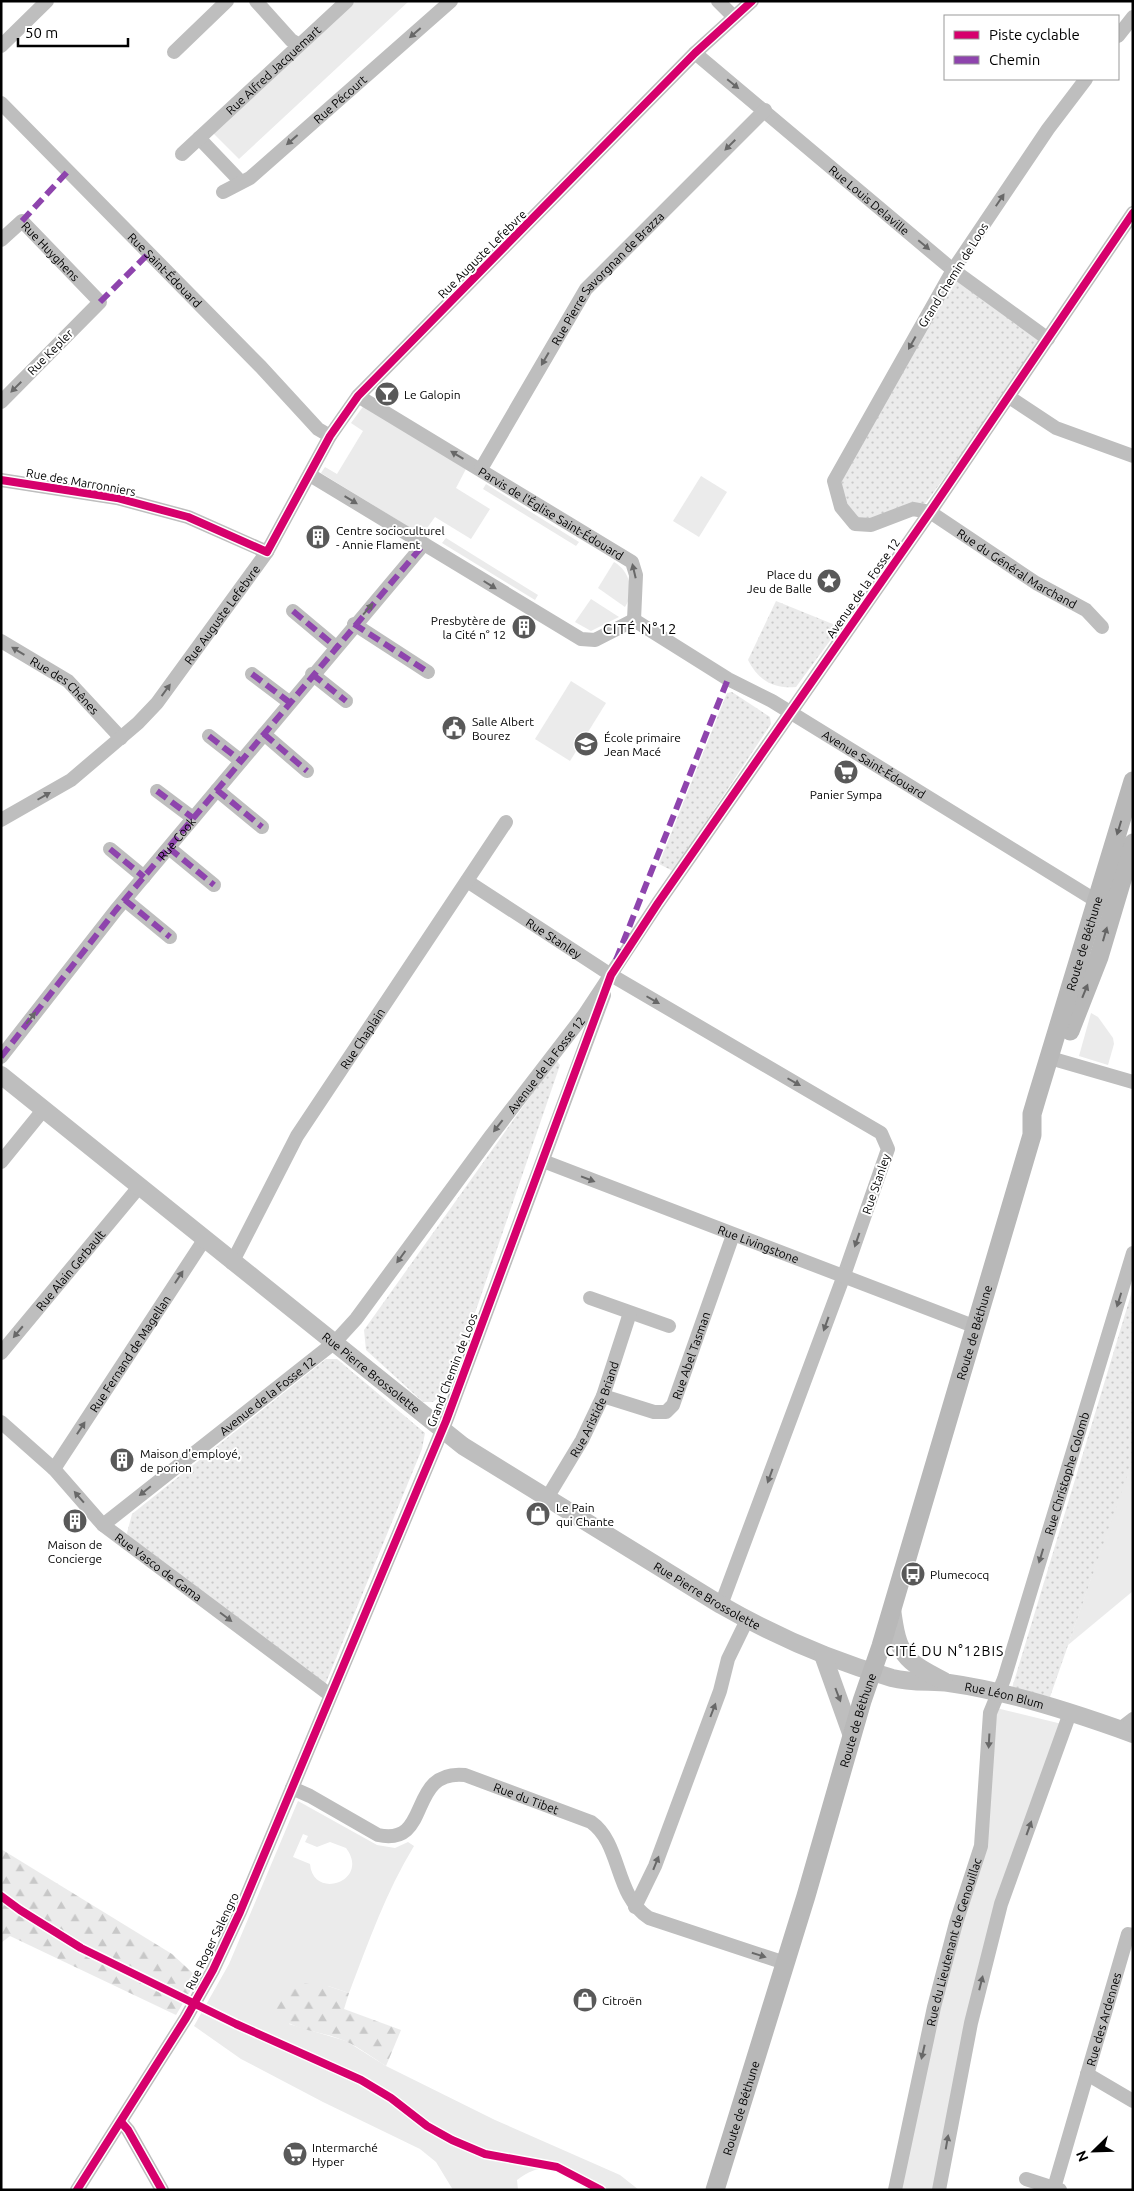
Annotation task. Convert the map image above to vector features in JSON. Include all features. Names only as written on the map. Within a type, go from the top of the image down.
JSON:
[{"type":"main road","name":"Route de Béthune","points":[[715,2190],[873,1672],[1032,1135],[1044,1117],[1055,1059],[1071,1027],[1099,957],[1104,906],[1133,781]]},
{"type":"main road","name":"Route de Béthune","points":[[1104,906],[1133,843]]},
{"type":"street","points":[[1,46],[46,1]]},
{"type":"street","points":[[174,52],[228,1]]},
{"type":"street","points":[[256,1],[291,40],[299,45]]},
{"type":"street","name":"Rue Alfred Jacquemart","points":[[182,154],[347,1]]},
{"type":"street","name":"Rue Pécourt","points":[[223,192],[250,178],[451,1]]},
{"type":"street","points":[[718,1],[733,16]]},
{"type":"street","name":"Rue Auguste Lefebvre","points":[[1,820],[70,780],[120,738],[157,702],[267,552],[330,436],[358,396],[695,53],[733,16],[752,1]]},
{"type":"street","points":[[1119,35],[1133,16]]},
{"type":"street","name":"Rue Louis Delaville","points":[[695,53],[953,270],[1048,339]]},
{"type":"street","name":"Grand Chemin de Loos","points":[[930,512],[912,509],[870,525],[855,524],[841,507],[834,481],[953,270],[1048,129],[1085,80]]},
{"type":"street","name":"Rue Saint-Édouard","points":[[1,103],[261,367],[318,429],[330,436]]},
{"type":"street","name":"Rue Pierre Savorgnan de Brazza","points":[[481,469],[586,289],[765,110]]},
{"type":"street","points":[[199,138],[241,182]]},
{"type":"street","name":"Avenue de la Fosse 12","points":[[103,1525],[335,1342],[356,1318],[490,1136],[584,1015],[611,976],[632,940],[930,512],[1133,213]]},
{"type":"street","name":"Rue Huyghens","points":[[1,240],[22,220],[100,302]]},
{"type":"street","name":"Rue Kepler","points":[[1,402],[100,302]]},
{"type":"street","name":"Parvis de l'Église Saint-Édouard","points":[[358,396],[632,562],[636,575],[634,620]]},
{"type":"street","points":[[1009,397],[1056,428],[1133,456]]},
{"type":"street","points":[[310,475],[582,639],[595,640],[634,620]]},
{"type":"street","name":"Rue des Marronniers","points":[[1,480],[135,503],[188,517],[267,552]]},
{"type":"street","name":"Rue du Général Marchand","points":[[930,512],[1036,583],[1086,610],[1102,627]]},
{"type":"street","name":"Rue Cook","points":[[1,1057],[125,900],[312,674],[424,544]]},
{"type":"street","points":[[293,611],[336,647]]},
{"type":"street","name":"Avenue Saint-Édouard","points":[[634,620],[728,679],[790,713],[1104,906]]},
{"type":"street","points":[[354,624],[428,672]]},
{"type":"street","name":"Rue des Chênes","points":[[1,641],[68,680],[120,738]]},
{"type":"street","points":[[252,674],[289,702]]},
{"type":"street","points":[[312,674],[346,701]]},
{"type":"street","points":[[264,734],[307,771]]},
{"type":"street","points":[[209,736],[241,761]]},
{"type":"street","points":[[217,790],[262,827]]},
{"type":"street","points":[[158,791],[193,818]]},
{"type":"street","name":"Rue Chaplain","points":[[232,1263],[297,1136],[506,822]]},
{"type":"street","points":[[169,848],[214,885]]},
{"type":"street","points":[[110,849],[144,877]]},
{"type":"street","name":"Rue Stanley","points":[[467,881],[611,976],[881,1133],[888,1149],[843,1278],[721,1605]]},
{"type":"street","points":[[125,900],[170,937]]},
{"type":"street","name":"Grand Chemin de Loos","points":[[300,1768],[441,1430],[611,976]]},
{"type":"street","points":[[1055,1059],[1133,1082]]},
{"type":"street","name":"Rue Pierre Brossolette","points":[[1,1075],[232,1263],[335,1342],[463,1446],[747,1620],[823,1655],[873,1672]]},
{"type":"street","points":[[1,1162],[44,1109]]},
{"type":"street","name":"Rue Livingstone","points":[[543,1161],[976,1328]]},
{"type":"street","name":"Rue Alain Gerbault","points":[[1,1353],[139,1187]]},
{"type":"street","name":"Rue Abel Tasman","points":[[603,1396],[654,1412],[666,1412],[673,1405],[733,1235]]},
{"type":"street","name":"Rue Fernand de Magellan","points":[[54,1468],[204,1240]]},
{"type":"street","name":"Rue Christophe Colomb","points":[[998,1693],[1004,1679],[1133,1253]]},
{"type":"street","points":[[590,1298],[669,1326]]},
{"type":"street","name":"Rue Aristide Briand","points":[[547,1498],[582,1440],[603,1396],[630,1313]]},
{"type":"street","name":"Rue Vasco de Gama","points":[[1,1422],[54,1468],[103,1525],[330,1695]]},
{"type":"street","points":[[892,1607],[896,1637],[908,1661],[949,1683]]},
{"type":"street","points":[[747,1620],[728,1659],[713,1710],[655,1866],[635,1907],[649,1918],[733,1947],[785,1962]]},
{"type":"street","points":[[823,1655],[852,1736]]},
{"type":"street","name":"Rue Léon Blum","points":[[873,1672],[895,1679],[949,1683],[998,1693],[1128,1727]]},
{"type":"street","name":"Rue du Lieutenant de Genouillac","points":[[895,2190],[934,2007],[956,1923],[981,1846],[990,1713],[998,1693]]},
{"type":"street","points":[[939,2190],[971,2023],[1001,1904],[1070,1713]]},
{"type":"street","name":"Rue Roger Salengro","points":[[78,2190],[186,2018],[213,1970],[240,1912],[300,1768]]},
{"type":"street","name":"Rue du Tibet","points":[[292,1788],[310,1796],[378,1835],[387,1837],[397,1835],[412,1825],[431,1785],[443,1776],[452,1774],[465,1775],[591,1822],[599,1828],[635,1907]]},
{"type":"street","name":"Rue des Ardennes","points":[[1057,2189],[1087,2074],[1131,1934]]},
{"type":"street","name":"Rue des Ardennes","points":[[1087,2074],[1133,2101]]},
{"type":"street","points":[[120,2122],[128,2130],[162,2190]]},
{"type":"street","points":[[1026,2179],[1057,2189]]},
{"type":"green space","points":[[356,1],[409,1],[239,159],[213,133]]},
{"type":"green space","points":[[953,270],[1048,339],[921,509],[868,527],[847,507],[840,480]]},
{"type":"green space","points":[[365,404],[467,467],[456,488],[490,509],[471,539],[435,517],[422,535],[321,473],[325,467],[337,474],[363,431],[351,423]]},
{"type":"green space","points":[[701,476],[727,492],[699,537],[673,521]]},
{"type":"green space","points":[[486,484],[579,542],[576,546],[483,489]]},
{"type":"green space","points":[[446,538],[538,595],[535,600],[442,543]]},
{"type":"green space","points":[[614,562],[624,571],[629,582],[630,595],[625,607],[598,588]]},
{"type":"green space","points":[[591,599],[619,617],[591,631],[575,622]]},
{"type":"green space","points":[[776,601],[840,627],[796,687],[773,685],[767,682],[756,673],[748,660]]},
{"type":"green space","points":[[571,681],[606,703],[570,761],[535,739]]},
{"type":"green space","points":[[732,692],[770,717],[771,724],[673,871],[659,864],[727,693]]},
{"type":"green space","points":[[1091,1013],[1098,1017],[1113,1038],[1114,1044],[1108,1065],[1079,1056]]},
{"type":"green space","points":[[556,1060],[560,1065],[449,1389],[433,1402],[423,1402],[366,1350],[364,1330]]},
{"type":"green space","points":[[1133,1288],[1133,1459],[1050,1697],[1012,1688]]},
{"type":"green space","points":[[326,1359],[337,1359],[425,1433],[422,1449],[325,1685],[131,1542],[127,1533],[132,1514]]},
{"type":"green space","points":[[1133,1459],[1133,1591],[1068,1645],[1126,1477]]},
{"type":"green space","points":[[992,1707],[1066,1725],[1001,1904],[939,2190],[894,2190],[981,1846]]},
{"type":"green space","points":[[298,1801],[377,1845],[395,1848],[408,1842],[414,1846],[386,1900],[349,1993],[328,1986],[289,2024],[346,2041],[386,2066],[495,2120],[620,2175],[639,2190],[592,2189],[555,2170],[547,2168],[538,2169],[517,2180],[518,2190],[453,2190],[436,2162],[420,2149],[323,2102],[241,2059],[194,2026],[229,1964]],"holes":[[[303,1834],[308,1836],[305,1842],[317,1847],[330,1842],[346,1848],[352,1860],[351,1870],[346,1877],[338,1882],[329,1884],[320,1882],[313,1875],[310,1864],[293,1857]]]},
{"type":"green space","points":[[1,1849],[172,1954],[198,1978],[176,2015],[10,1936],[1,1943]]},
{"type":"green space","points":[[300,1983],[328,1986],[349,1993],[344,2009],[401,2030],[386,2066],[345,2041],[292,2025],[275,2011],[268,2000],[279,1991]]},
{"type":"marked path","points":[[22,221],[69,170]]},
{"type":"marked path","points":[[100,302],[148,254]]},
{"type":"marked path","points":[[1,1057],[116,910],[424,544]]},
{"type":"marked path","points":[[293,611],[336,647]]},
{"type":"marked path","points":[[354,624],[428,672]]},
{"type":"marked path","points":[[252,674],[289,702]]},
{"type":"marked path","points":[[312,674],[346,701]]},
{"type":"marked path","points":[[616,960],[728,679]]},
{"type":"marked path","points":[[264,734],[307,771]]},
{"type":"marked path","points":[[209,736],[241,761]]},
{"type":"marked path","points":[[217,790],[262,827]]},
{"type":"marked path","points":[[157,791],[193,818]]},
{"type":"marked path","points":[[169,848],[214,885]]},
{"type":"marked path","points":[[110,849],[144,877]]},
{"type":"marked path","points":[[125,900],[170,937]]},
{"type":"cycle path","points":[[1,480],[117,498],[188,517],[267,552],[330,436],[358,396],[695,53],[752,1]]},
{"type":"cycle path","points":[[77,2190],[186,2018],[213,1970],[240,1912],[446,1421],[611,975],[658,903],[930,512],[1133,213]]},
{"type":"cycle path","points":[[1,1896],[81,1948],[236,2024],[361,2080],[391,2098],[427,2126],[452,2140],[485,2154],[557,2167],[601,2190]]},
{"type":"cycle path","points":[[121,2122],[128,2130],[162,2190]]},
{"type":"place","name":"Le Galopin","points":[[387,394]]},
{"type":"place","name":"Centre socioculturel - Annie Flament","points":[[318,537]]},
{"type":"place","name":"Place du Jeu de Balle","points":[[829,581]]},
{"type":"place","name":"Presbytère de la Cité n° 12","points":[[524,627]]},
{"type":"place","name":"Salle Albert Bourez","points":[[454,728]]},
{"type":"place","name":"École primaire Jean Macé","points":[[586,744]]},
{"type":"place","name":"Panier Sympa","points":[[846,772]]},
{"type":"place","name":"Maison d'employé, de porion","points":[[122,1460]]},
{"type":"place","name":"Le Pain qui Chante","points":[[538,1514]]},
{"type":"place","name":"Maison de Concierge","points":[[75,1521]]},
{"type":"place","name":"Plumecocq","points":[[913,1574]]},
{"type":"place","name":"Citroën","points":[[585,2000]]},
{"type":"place","name":"Intermarché Hyper","points":[[295,2154]]},
{"type":"district","name":"CITÉ N°12","points":[[640,628]]},
{"type":"district","name":"CITÉ DU N°12BIS","points":[[945,1651]]}]
